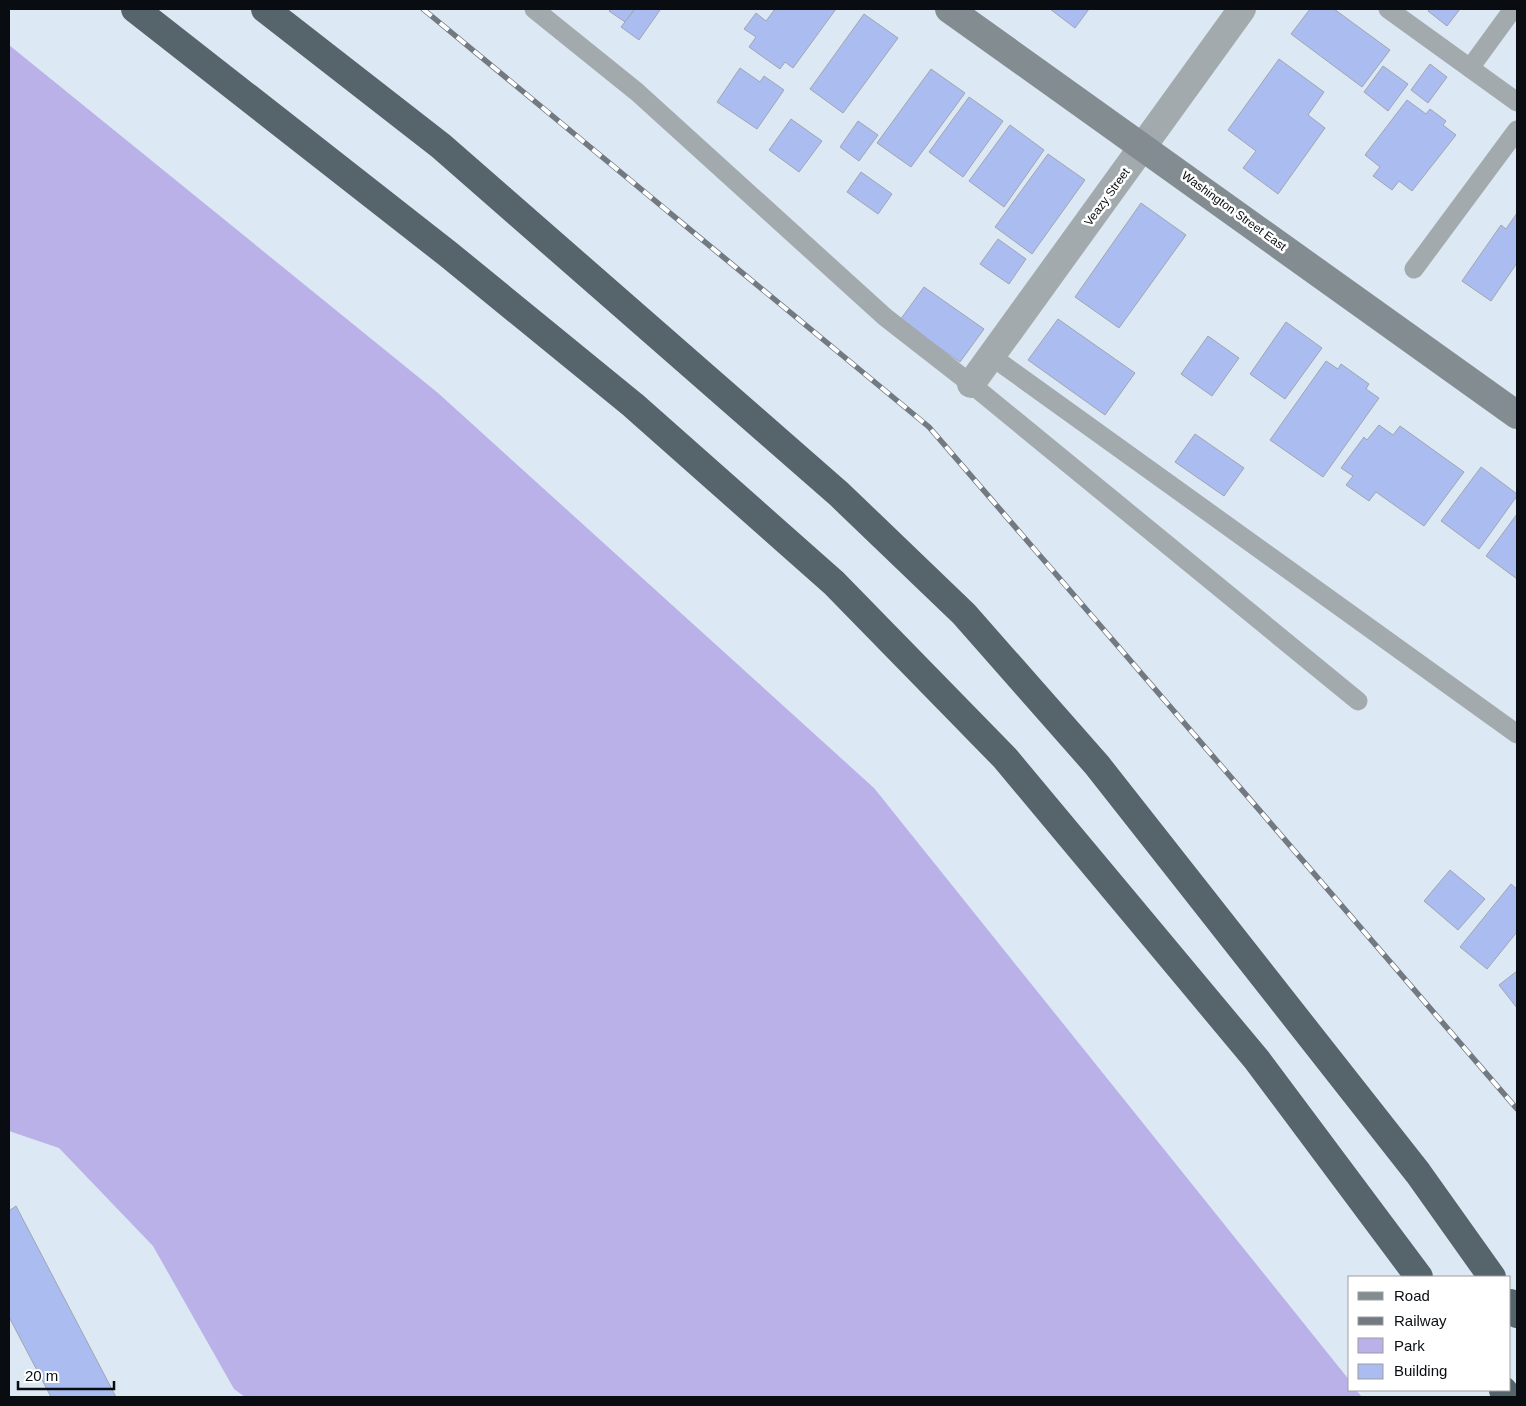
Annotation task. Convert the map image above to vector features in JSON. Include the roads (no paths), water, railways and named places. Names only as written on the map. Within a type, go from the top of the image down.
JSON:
[{"type":"highway","points":[[135,9],[448,254],[625,399],[834,583],[1005,758],[1257,1060],[1418,1276]]},
{"type":"highway","points":[[265,9],[441,146],[839,494],[964,614],[1097,765],[1418,1173],[1491,1276]]},
{"type":"street","name":"Washington Street East","points":[[949,9],[1517,415]]},
{"type":"street","name":"Veazy Street","points":[[971,384],[1242,9]]},
{"type":"lane","points":[[534,9],[637,92],[884,317],[971,384],[1358,701]]},
{"type":"lane","points":[[1388,9],[1517,102]]},
{"type":"lane","points":[[1470,68],[1513,9]]},
{"type":"lane","points":[[1414,269],[1517,130]]},
{"type":"lane","points":[[991,356],[1517,734]]},
{"type":"railway","points":[[423,9],[929,427],[1517,1109]]}]
